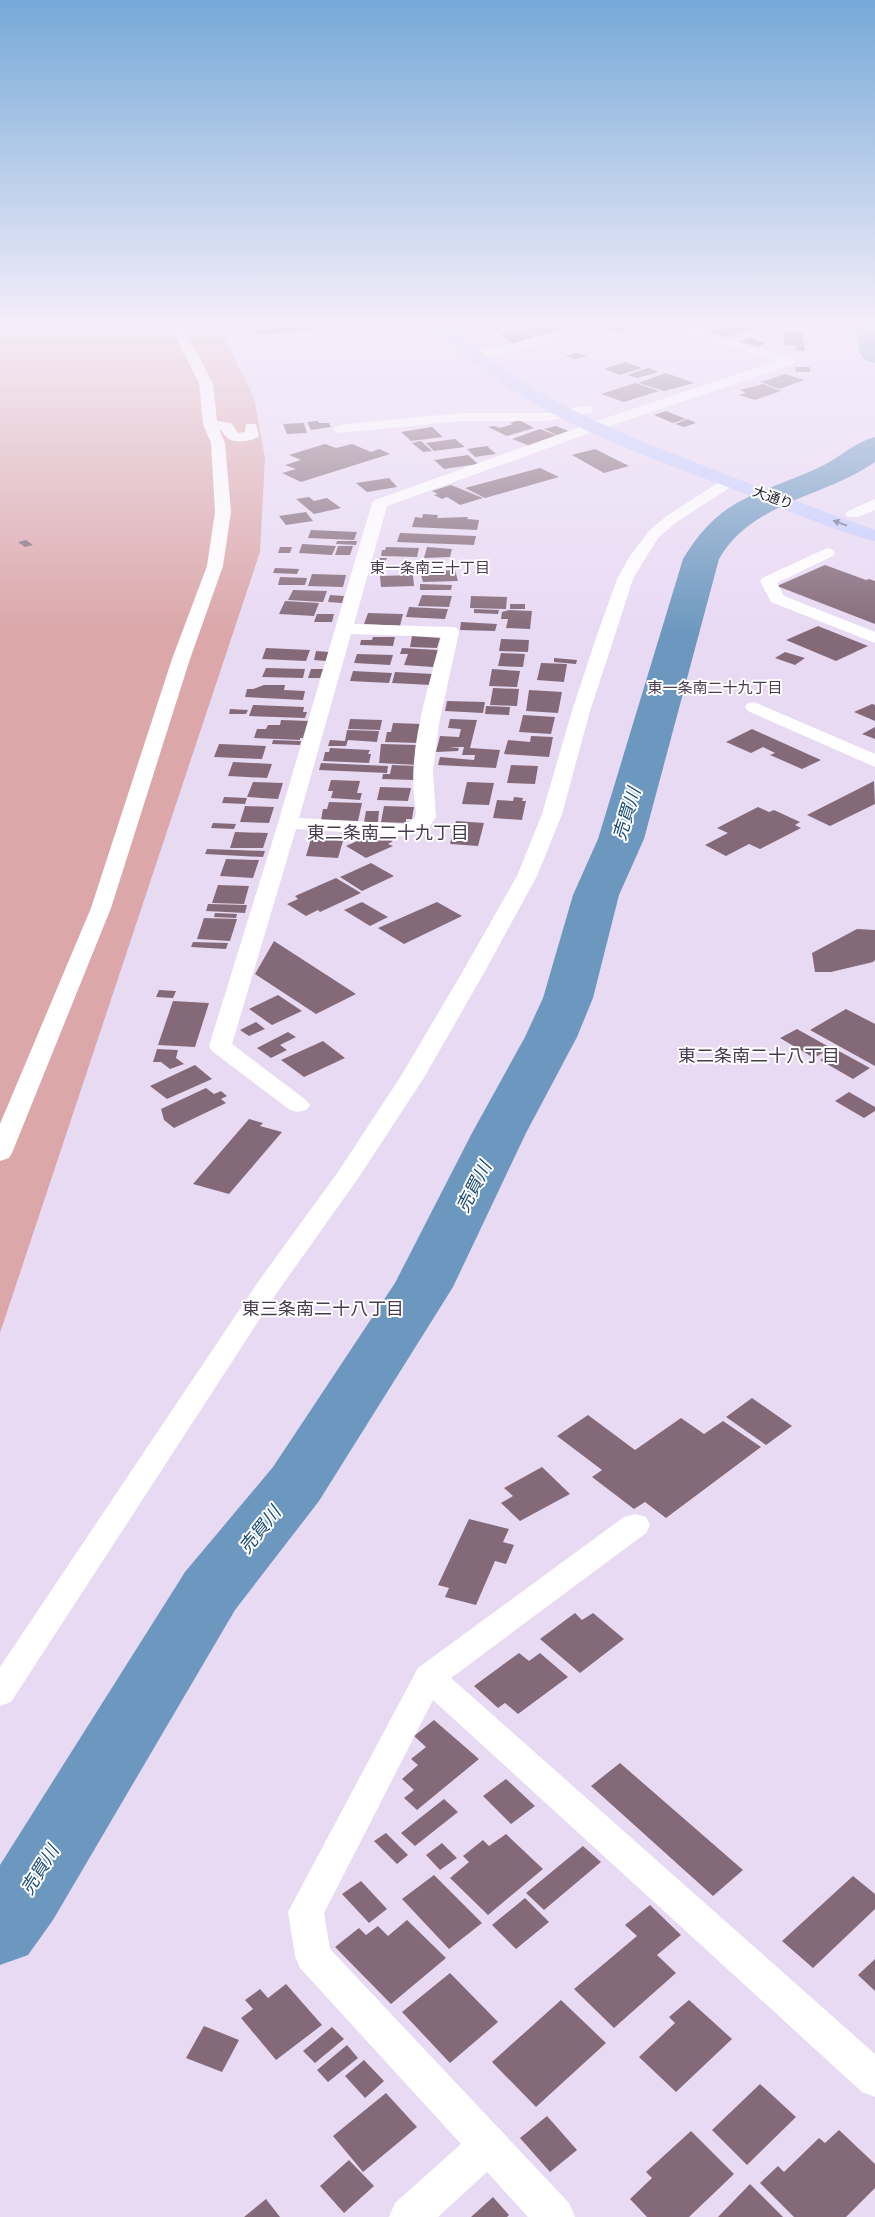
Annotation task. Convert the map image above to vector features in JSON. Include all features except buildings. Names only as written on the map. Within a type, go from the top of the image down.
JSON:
[{"type":"highway","name":"大通り","points":[[625,427],[762,481],[875,522]]},
{"type":"highway","name":"大通り","points":[[593,428],[735,485],[875,536]]},
{"type":"street","points":[[0,1153],[101,908],[180,659],[215,566],[223,512],[218,443],[211,427]]},
{"type":"street","points":[[227,427],[234,438],[252,436],[252,427]]},
{"type":"street","points":[[339,429],[355,427]]},
{"type":"street","points":[[298,1105],[220,1046],[288,823],[380,503],[593,428]]},
{"type":"street","points":[[0,1694],[221,1356],[267,1288],[348,1177],[414,1076],[474,971],[527,876],[552,814],[581,711],[605,638],[625,579],[638,556],[654,534],[673,518],[735,485]]},
{"type":"street","points":[[853,514],[875,504]]},
{"type":"street","points":[[827,553],[768,581],[777,599],[875,638]]},
{"type":"street","points":[[288,823],[406,830],[421,825],[426,817],[424,803],[426,747],[452,632],[344,629]]},
{"type":"street","points":[[754,707],[875,761]]},
{"type":"street","points":[[555,2217],[313,1956],[306,1912],[429,1677],[635,1525]]},
{"type":"street","points":[[429,1677],[875,2079]]},
{"type":"street","points":[[409,2217],[488,2145]]},
{"type":"shaded area","points":[[0,427],[259,427],[265,458],[260,552],[0,1333]]},
{"type":"waterway","name":"売買川","points":[[0,1929],[25,1895],[210,1591],[296,1484],[423,1287],[499,1133],[551,1037],[568,998],[596,895],[621,839],[701,559],[711,542],[723,528],[752,507],[836,472],[875,447]]},
{"type":"district","name":"東一条南三十丁目","points":[[430,568]]},
{"type":"district","name":"東一条南二十九丁目","points":[[715,688]]},
{"type":"district","name":"東二条南二十九丁目","points":[[388,833]]},
{"type":"district","name":"東二条南二十八丁目","points":[[759,1056]]},
{"type":"district","name":"東三条南二十八丁目","points":[[323,1309]]}]
